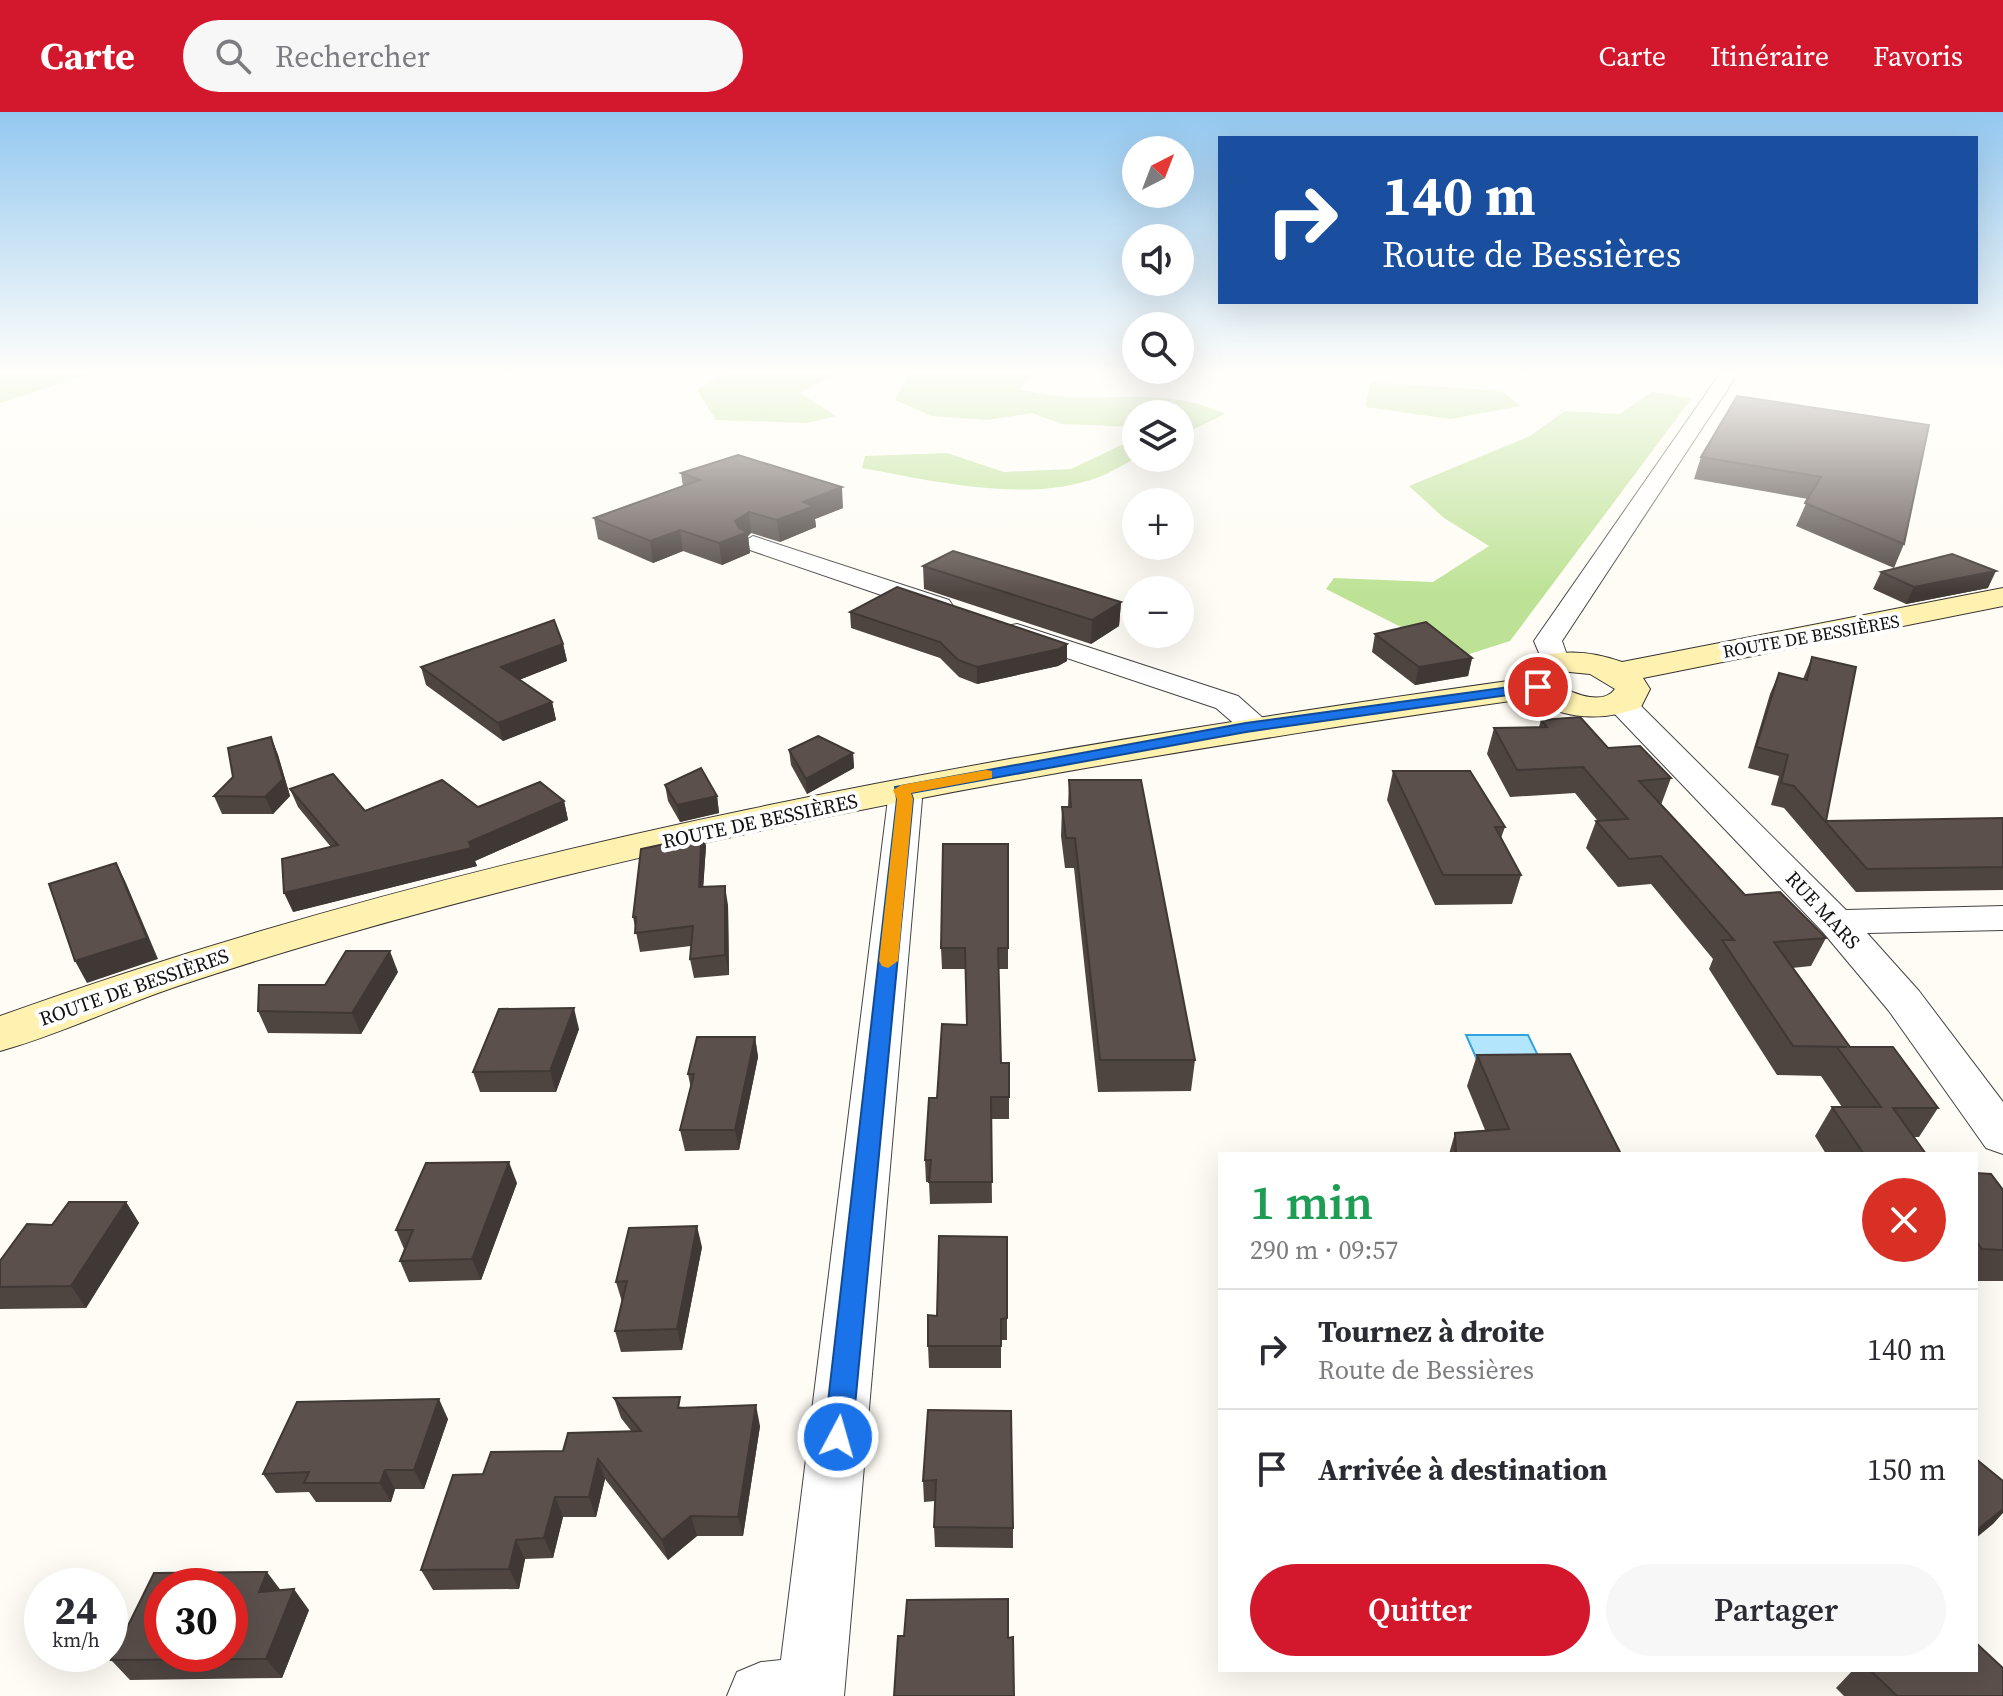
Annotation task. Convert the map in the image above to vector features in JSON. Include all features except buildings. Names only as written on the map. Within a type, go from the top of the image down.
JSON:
[{"type":"main road","name":"ROUTE DE BESSIÈRES","points":[[0,1034],[158,976],[421,900],[553,866],[901,790],[1546,674],[1565,701],[1591,706],[1620,688],[2003,597]]},
{"type":"street","points":[[1546,674],[1548,641],[1680,446]]},
{"type":"street","points":[[753,543],[960,613]]},
{"type":"street","points":[[990,623],[1227,702],[1256,726]]},
{"type":"street","name":"RUE MARS","points":[[1620,688],[1836,922],[1904,1001],[2003,1136]]},
{"type":"street","points":[[794,1694],[905,799],[901,790]]},
{"type":"street","points":[[1836,922],[2003,918]]},
{"type":"green space","points":[[1122,446],[1122,466],[1072,485],[1042,489],[981,488],[862,468],[865,456],[947,453],[1004,472],[1071,469]]},
{"type":"green space","points":[[1506,446],[1656,446],[1510,641],[1460,657],[1326,589],[1334,578],[1433,582],[1489,546],[1444,518],[1409,486]]},
{"type":"water","points":[[1466,1035],[1528,1035],[1541,1062],[1478,1062]]},
{"type":"slow traffic","points":[[888,961],[905,799],[901,790],[986,775]]},
{"type":"route","points":[[838,1437],[905,799],[901,790],[1246,727],[1469,694],[1538,687]]}]
